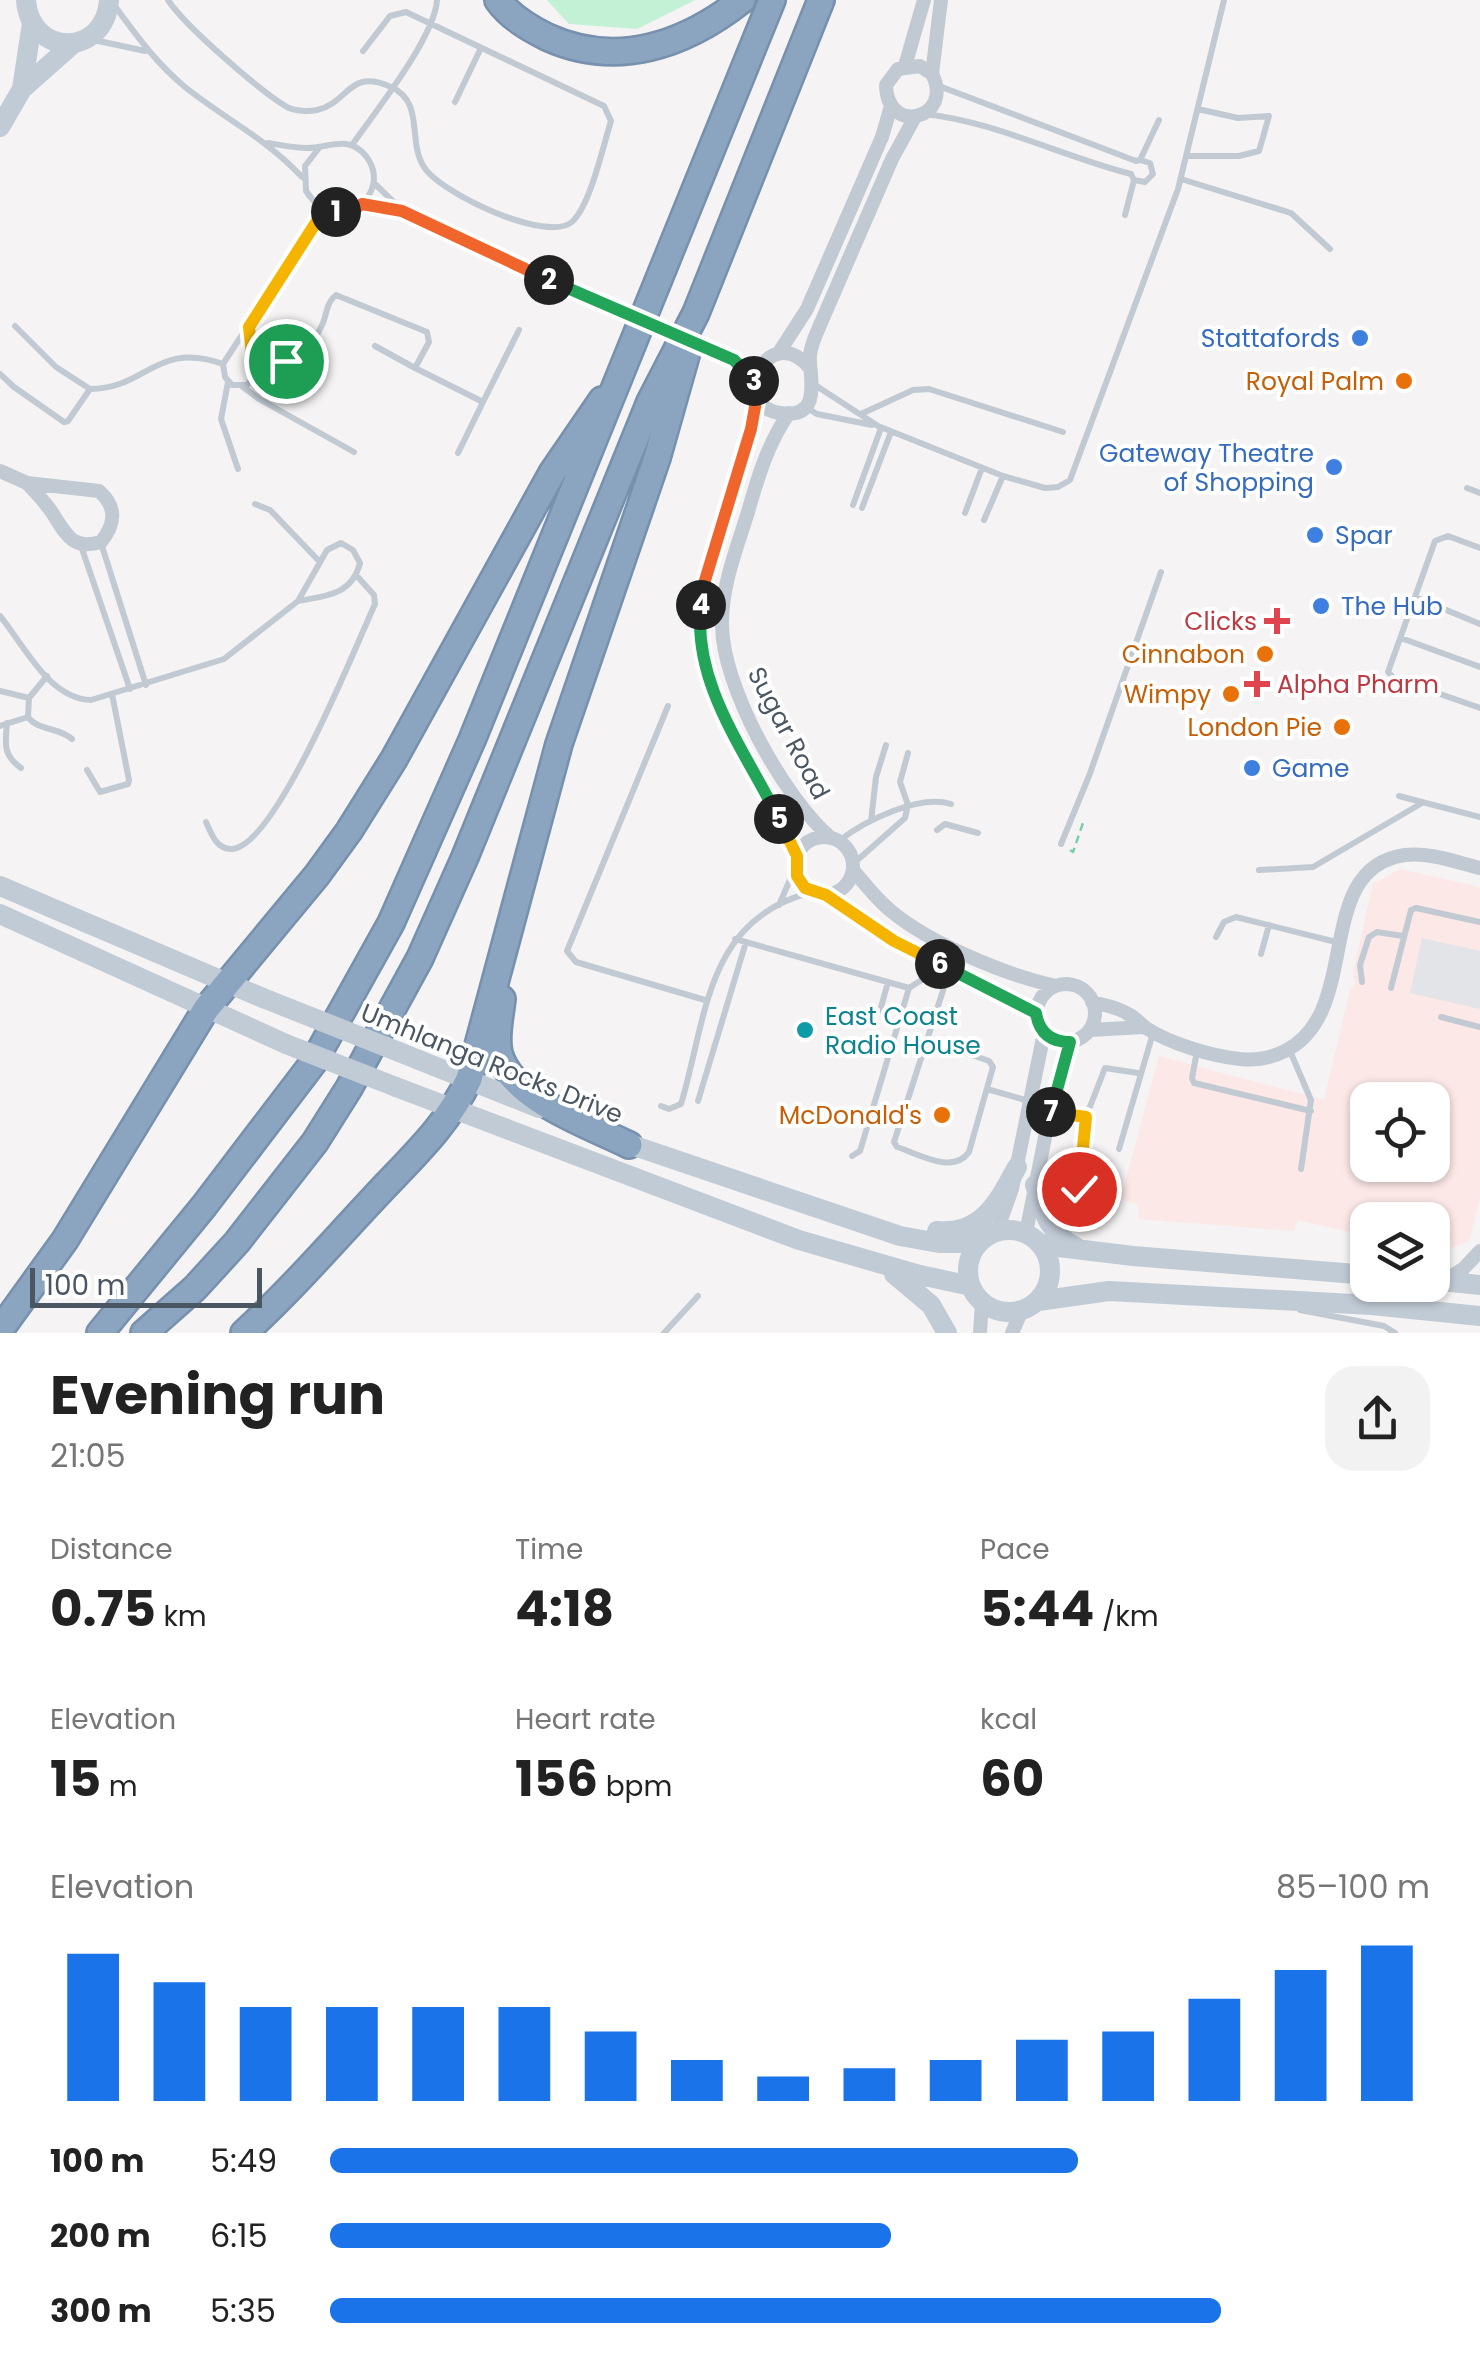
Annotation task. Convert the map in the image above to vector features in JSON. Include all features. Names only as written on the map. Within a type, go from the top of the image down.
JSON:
[{"type":"highway","points":[[498,0],[526,26],[556,40],[594,51],[622,53],[656,48],[688,35],[742,0]]},
{"type":"highway","points":[[100,1333],[313,1063],[391,924],[436,828],[772,0]]},
{"type":"highway","points":[[162,1333],[315,1142],[420,958],[650,402],[696,313],[821,0]]},
{"type":"highway","points":[[244,1333],[294,1286],[454,1110],[469,1079],[559,744],[673,408],[696,313]]},
{"type":"highway","points":[[0,1330],[65,1240],[206,1009],[349,831],[422,709],[552,473],[584,422],[621,378]]},
{"type":"highway","points":[[514,910],[497,1033],[504,1066],[515,1083],[532,1095],[629,1145]]},
{"type":"highway","points":[[82,1333],[151,1270]]},
{"type":"highway","points":[[144,1333],[195,1288]]},
{"type":"main road","points":[[22,89],[32,23],[26,0]]},
{"type":"main road","points":[[0,127],[22,89],[105,20],[110,0]]},
{"type":"main road","points":[[32,23],[51,40],[80,42]]},
{"type":"main road","name":"Umhlanga Rocks Drive","points":[[0,886],[263,998],[629,1145],[914,1240],[978,1243]]},
{"type":"main road","points":[[0,914],[206,1009],[426,1100],[703,1206],[976,1294],[1001,1311],[1109,1291],[1480,1316]]},
{"type":"main road","points":[[836,1216],[943,1232],[964,1229],[990,1212],[1017,1167]]},
{"type":"main road","points":[[1035,1185],[1052,1229],[1062,1240],[1080,1249]]},
{"type":"main road","points":[[976,1294],[968,1263],[978,1243],[997,1231],[1012,1229],[1034,1239],[1080,1249],[1350,1273]]},
{"type":"main road","points":[[1030,1306],[1047,1288],[1051,1272],[1034,1239]]},
{"type":"main road","points":[[874,1263],[918,1292],[937,1312],[947,1333]]},
{"type":"main road","points":[[1450,1281],[1480,1284]]},
{"type":"street","points":[[905,66],[924,0]]},
{"type":"street","points":[[934,80],[920,66],[905,66],[890,76],[886,86],[890,106],[882,137],[807,309],[778,354],[762,363],[754,380],[757,396],[770,410],[796,410],[814,384],[811,350],[817,332],[892,159],[919,115],[932,107],[937,96],[934,80],[941,0]]},
{"type":"street","points":[[890,106],[901,114],[919,115]]},
{"type":"street","points":[[778,354],[796,356],[810,368]]},
{"type":"street","name":"Sugar Road","points":[[757,396],[751,429],[703,587],[701,646],[722,710],[796,862]]},
{"type":"street","name":"Sugar Road","points":[[796,410],[770,446],[728,579],[722,609],[723,643],[730,675],[797,803],[835,839]]},
{"type":"street","points":[[0,471],[27,484],[48,506],[66,538],[81,546],[101,542],[113,526],[114,518],[104,495],[91,488],[27,484]]},
{"type":"street","points":[[997,1231],[1017,1167],[1044,1033],[1036,1013],[894,941],[800,882],[796,862],[810,840],[835,839],[890,910],[915,927],[1004,971],[1056,986],[1077,986],[1092,1002],[1095,1013],[1090,1030],[1070,1042],[1058,1042],[1044,1033]]},
{"type":"street","points":[[1092,1002],[1129,1014],[1149,1030],[1198,1049],[1253,1060],[1289,1050],[1312,1031],[1322,1014],[1352,895],[1364,876],[1378,864],[1409,854],[1480,868]]},
{"type":"street","points":[[819,894],[844,887],[853,867]]},
{"type":"street","points":[[1036,1013],[1044,993],[1056,986]]},
{"type":"street","points":[[1090,1030],[1149,1030]]},
{"type":"street","points":[[1034,1239],[1035,1185],[1070,1042]]},
{"type":"street","points":[[1450,1275],[1463,1269],[1480,1251]]},
{"type":"street","points":[[976,1294],[980,1333]]},
{"type":"street","points":[[1012,1333],[1030,1306]]},
{"type":"lane","points":[[110,0],[146,52],[184,86],[268,142],[303,178]]},
{"type":"lane","points":[[168,0],[197,32],[287,106],[317,110],[358,82],[372,81],[392,88],[412,106],[415,142],[424,167],[447,188],[514,221],[554,229],[564,228],[579,214],[611,121],[599,102],[480,50],[406,12],[390,16],[363,50]]},
{"type":"lane","points":[[352,145],[431,24],[437,0]]},
{"type":"lane","points":[[814,384],[891,432],[1002,476],[1046,488],[1064,484],[1073,475],[1181,179],[1224,0]]},
{"type":"lane","points":[[80,42],[146,52]]},
{"type":"lane","points":[[455,102],[480,50]]},
{"type":"lane","points":[[919,115],[966,119],[1145,182],[1152,174],[1150,163],[934,80]]},
{"type":"lane","points":[[1188,156],[1239,156],[1258,151],[1269,116],[1238,118],[1198,108]]},
{"type":"lane","points":[[1125,215],[1138,160],[1159,120]]},
{"type":"lane","points":[[268,142],[320,148]]},
{"type":"lane","points":[[402,211],[373,182],[369,160],[352,145],[330,143],[320,148],[305,166],[306,191],[324,210],[343,212],[362,204],[402,211],[732,360],[762,363]]},
{"type":"lane","points":[[1181,179],[1291,213],[1330,249]]},
{"type":"lane","points":[[362,204],[373,182]]},
{"type":"lane","points":[[223,364],[324,210]]},
{"type":"lane","points":[[254,372],[269,371],[306,347],[318,334],[329,303],[336,295],[428,332],[429,342],[415,368]]},
{"type":"lane","points":[[14,326],[56,367],[90,389]]},
{"type":"lane","points":[[242,386],[252,382],[254,372],[249,327]]},
{"type":"lane","points":[[458,453],[518,330]]},
{"type":"lane","points":[[376,346],[483,402]]},
{"type":"lane","points":[[0,374],[64,422],[90,389],[122,382],[159,362],[183,356],[204,357],[223,364]]},
{"type":"lane","points":[[732,360],[754,380]]},
{"type":"lane","points":[[223,364],[228,382],[221,420],[238,469]]},
{"type":"lane","points":[[228,382],[242,386],[354,452]]},
{"type":"lane","points":[[860,414],[913,390],[929,390],[1063,432]]},
{"type":"lane","points":[[796,410],[880,427]]},
{"type":"lane","points":[[880,427],[857,506],[891,432]]},
{"type":"lane","points":[[965,513],[982,468]]},
{"type":"lane","points":[[984,520],[1002,476]]},
{"type":"lane","points":[[1467,488],[1480,492]]},
{"type":"lane","points":[[254,504],[270,510],[319,561]]},
{"type":"lane","points":[[1480,548],[1448,536],[1434,541],[1388,672],[1391,677],[1480,708]]},
{"type":"lane","points":[[101,542],[146,684]]},
{"type":"lane","points":[[0,616],[47,676],[78,699],[92,700],[224,659],[298,601],[327,550],[341,543],[358,558],[352,583],[336,594],[298,601]]},
{"type":"lane","points":[[81,546],[130,689]]},
{"type":"lane","points":[[1061,844],[1161,572]]},
{"type":"lane","points":[[206,822],[213,838],[224,848],[245,845],[272,811],[316,740],[375,604],[374,595],[356,575]]},
{"type":"lane","points":[[1415,598],[1480,624]]},
{"type":"lane","points":[[1401,638],[1480,666]]},
{"type":"lane","points":[[47,676],[29,698],[28,717],[34,724],[72,738]]},
{"type":"lane","points":[[0,691],[29,698]]},
{"type":"lane","points":[[88,770],[100,792],[130,780],[112,694]]},
{"type":"lane","points":[[668,706],[566,950],[576,962],[705,1000]]},
{"type":"lane","points":[[21,768],[6,752],[4,724],[28,717]]},
{"type":"lane","points":[[871,822],[876,778],[886,745]]},
{"type":"lane","points":[[853,867],[900,824],[908,805],[900,782],[908,753]]},
{"type":"lane","points":[[1400,796],[1480,818]]},
{"type":"lane","points":[[835,839],[908,805],[930,800],[951,804]]},
{"type":"lane","points":[[1259,870],[1313,867],[1422,803]]},
{"type":"lane","points":[[937,830],[945,824],[978,834]]},
{"type":"lane","points":[[779,906],[796,862]]},
{"type":"lane","points":[[660,1106],[670,1109],[681,1104],[705,1000],[735,939],[779,906],[819,894]]},
{"type":"lane","points":[[1391,988],[1408,913],[1416,908],[1480,922]]},
{"type":"lane","points":[[1216,937],[1224,922],[1233,917],[1341,944]]},
{"type":"lane","points":[[1261,954],[1269,924]]},
{"type":"lane","points":[[1362,982],[1360,965],[1369,936],[1376,932],[1403,936]]},
{"type":"lane","points":[[735,939],[909,988],[947,968]]},
{"type":"lane","points":[[698,1101],[746,942]]},
{"type":"lane","points":[[927,1039],[989,1061],[993,1070],[969,1152],[964,1159],[950,1164],[895,1145],[894,1138],[947,968]]},
{"type":"lane","points":[[880,1011],[888,982]]},
{"type":"lane","points":[[852,1156],[860,1151],[909,988]]},
{"type":"lane","points":[[1442,1017],[1480,1027]]},
{"type":"lane","points":[[1119,1148],[1149,1030]]},
{"type":"lane","points":[[1198,1049],[1194,1083],[1311,1111]]},
{"type":"lane","points":[[1289,1050],[1310,1092],[1311,1111],[1301,1169]]},
{"type":"lane","points":[[1111,1200],[1082,1192],[1078,1186],[1086,1117],[1105,1068],[1138,1073]]},
{"type":"lane","points":[[987,1089],[1030,1101]]},
{"type":"lane","points":[[1050,1112],[1086,1117]]},
{"type":"lane","points":[[664,1333],[698,1296]]},
{"type":"lane","points":[[1265,1299],[1384,1326],[1395,1333]]},
{"type":"path","points":[[1207,447],[1232,454]]},
{"type":"shaded area","points":[[1400,869],[1480,887],[1480,1197],[1469,1241],[1450,1248],[1450,1202],[1350,1202],[1350,1232],[1298,1220],[1294,1231],[1139,1219],[1138,1204],[1116,1198],[1119,1187],[1124,1187],[1159,1056],[1324,1100],[1350,990],[1355,983],[1353,973],[1373,884]]},
{"type":"shaded area","points":[[1422,938],[1480,951],[1480,1009],[1410,993]]},
{"type":"green space","points":[[547,0],[695,0],[637,29],[569,24]]},
{"type":"place","name":"Stattafords","points":[[1360,338]]},
{"type":"place","name":"Royal Palm","points":[[1404,381]]},
{"type":"place","name":"Gateway Theatre of Shopping","points":[[1334,467]]},
{"type":"place","name":"Spar","points":[[1315,535]]},
{"type":"place","name":"The Hub","points":[[1321,606]]},
{"type":"place","name":"Clicks","points":[[1277,621]]},
{"type":"place","name":"Cinnabon","points":[[1265,654]]},
{"type":"place","name":"Alpha Pharm","points":[[1257,684]]},
{"type":"place","name":"Wimpy","points":[[1231,694]]},
{"type":"place","name":"London Pie","points":[[1342,727]]},
{"type":"place","name":"Game","points":[[1252,768]]},
{"type":"place","name":"East Coast Radio House","points":[[805,1030]]},
{"type":"place","name":"McDonald's","points":[[942,1115]]},
{"type":"route","points":[[286,361],[269,371],[254,372],[249,327],[324,210],[343,212],[362,204],[402,211],[734,360],[754,380],[757,396],[751,429],[703,587],[701,646],[713,689],[797,856],[797,876],[805,888],[826,895],[894,941],[1036,1013],[1044,1033],[1058,1042],[1070,1042],[1050,1112],[1086,1117],[1079,1189]]}]
